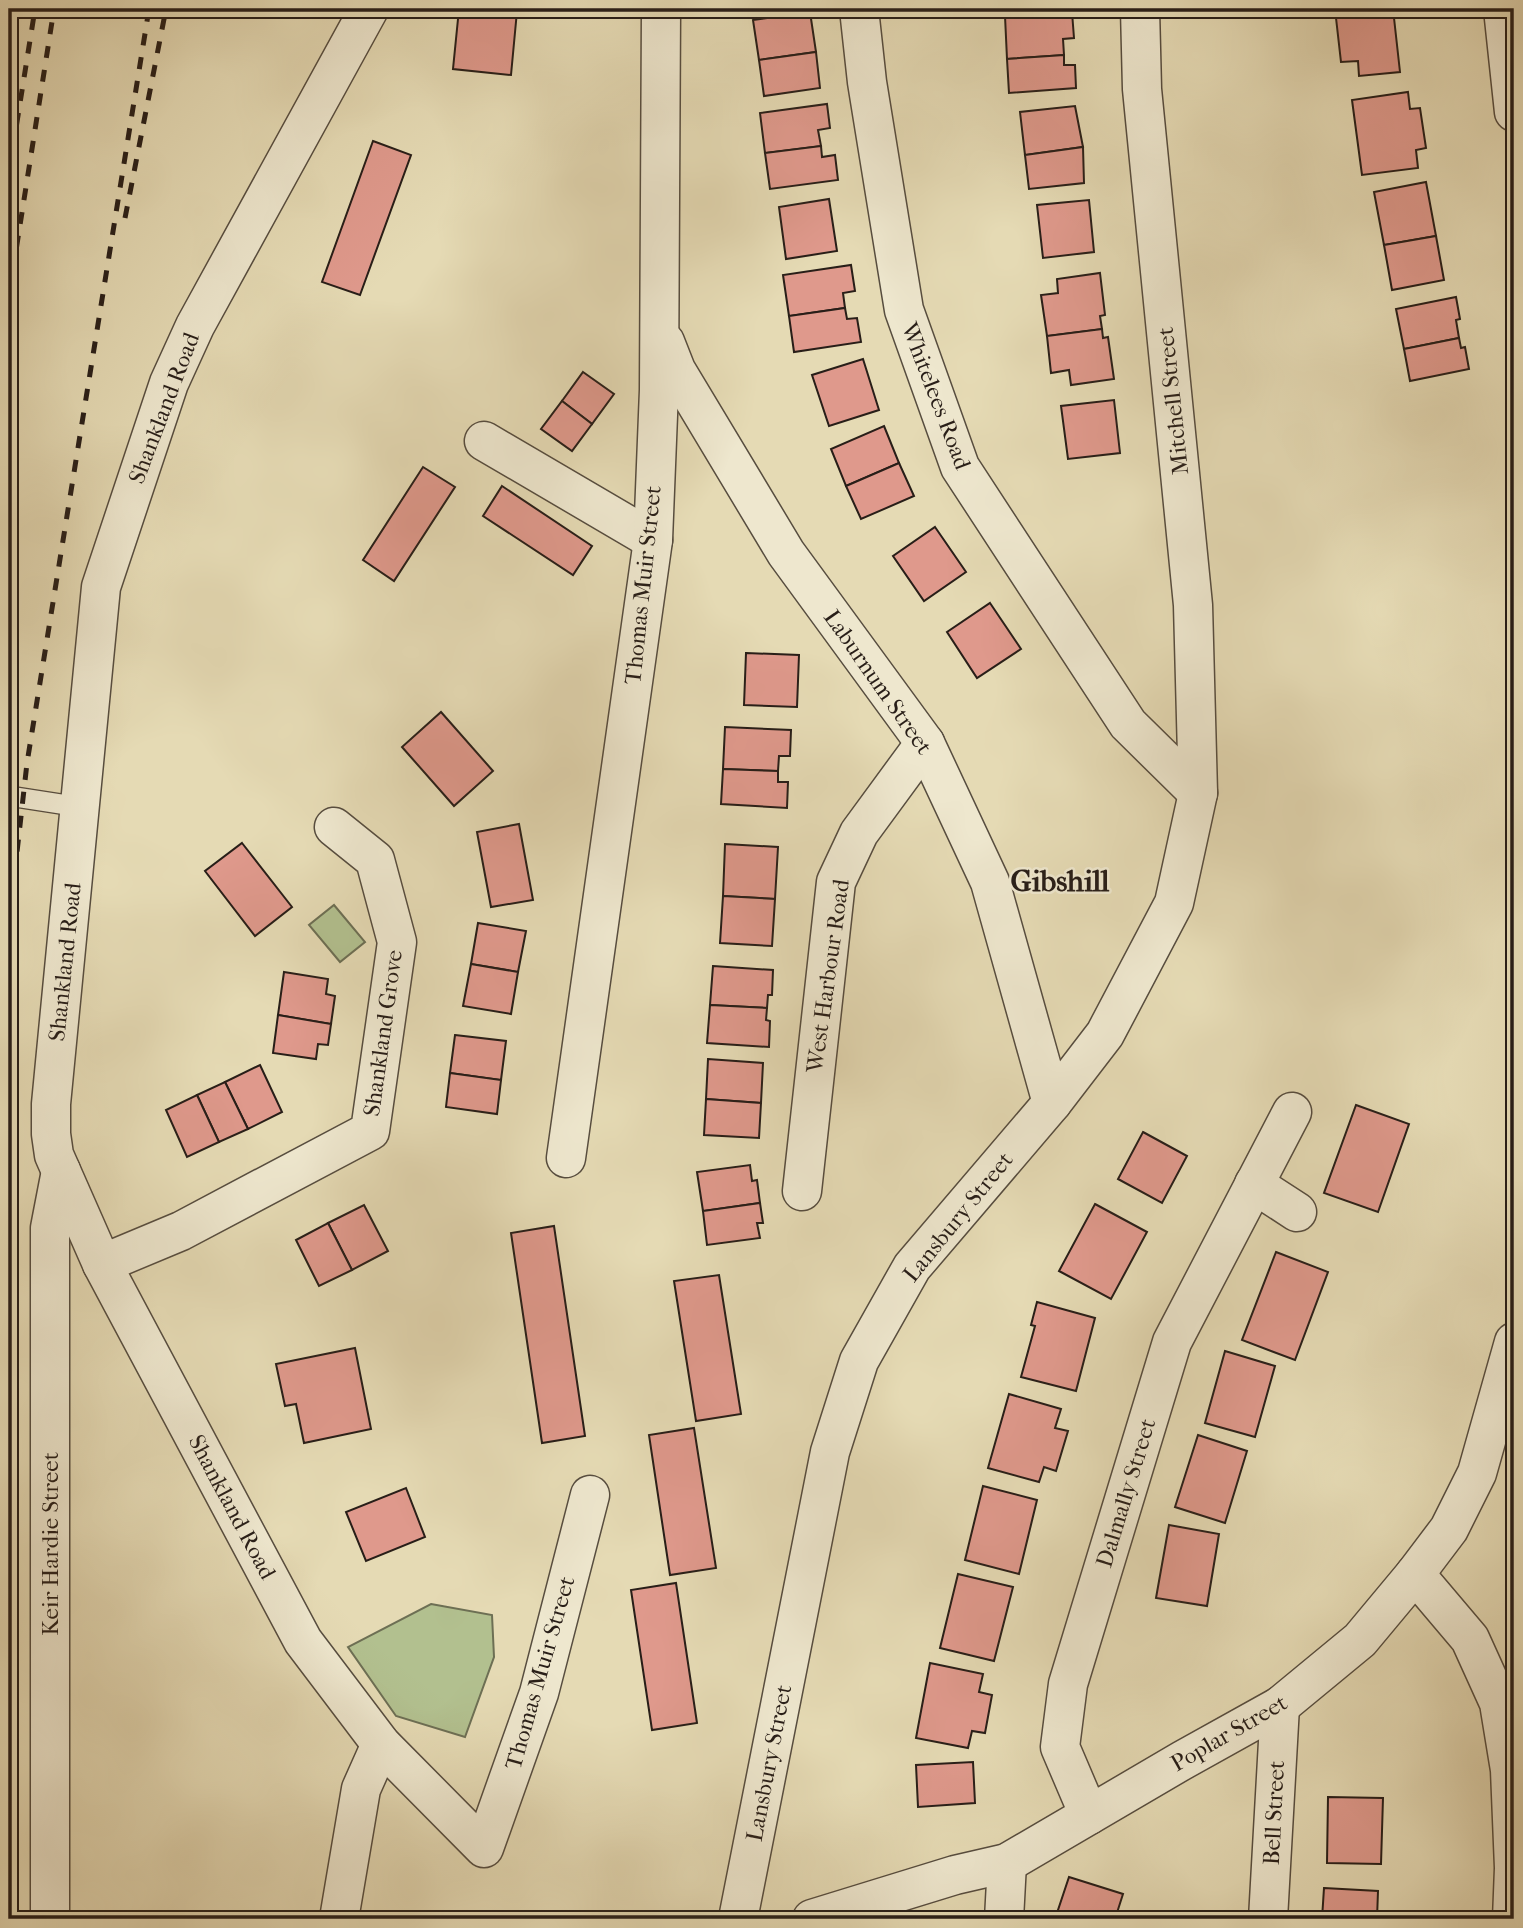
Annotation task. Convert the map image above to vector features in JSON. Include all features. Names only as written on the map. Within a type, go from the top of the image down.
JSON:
[{"type":"street","name":"Shankland Road","points":[[369,9],[194,326],[169,383],[101,587],[51,1104],[51,1134],[54,1155],[102,1264],[303,1641],[381,1744],[484,1849]]},
{"type":"street","name":"Thomas Muir Street","points":[[566,1158],[653,540],[660,390],[661,9]]},
{"type":"street","name":"Whitelees Road","points":[[859,9],[867,82],[904,310],[960,467],[1128,724],[1198,793]]},
{"type":"street","name":"Mitchell Street","points":[[1140,9],[1142,89],[1193,605],[1198,793]]},
{"type":"street","points":[[1503,9],[1514,111]]},
{"type":"street","name":"Laburnum Street","points":[[659,326],[676,370],[786,553],[925,743],[990,882],[1052,1103]]},
{"type":"street","points":[[484,441],[653,540]]},
{"type":"street","name":"West Harbour Road","points":[[803,1191],[836,882],[859,833],[925,743]]},
{"type":"street","name":"Lansbury Street","points":[[738,1919],[830,1452],[859,1362],[912,1267],[1052,1103],[1105,1034],[1174,903],[1198,793]]},
{"type":"street","name":"Shankland Grove","points":[[102,1264],[181,1231],[370,1131],[397,942],[375,860],[334,827]]},
{"type":"street","name":"Dalmally Street","points":[[1088,1815],[1060,1747],[1068,1684],[1172,1342],[1292,1112]]},
{"type":"street","name":"Keir Hardie Street","points":[[50,1919],[50,1228],[61,1171]]},
{"type":"street","points":[[1254,1184],[1297,1212]]},
{"type":"street","name":"Poplar Street","points":[[812,1919],[954,1875],[1007,1863],[1280,1706],[1360,1640],[1449,1530],[1477,1473],[1514,1342]]},
{"type":"street","name":"Thomas Muir Street","points":[[484,1849],[539,1693],[590,1495]]},
{"type":"street","points":[[1415,1574],[1470,1639],[1499,1703],[1510,1770],[1514,1868],[1512,1919]]},
{"type":"street","name":"Bell Street","points":[[1268,1919],[1280,1706]]},
{"type":"street","points":[[340,1919],[361,1789],[381,1744]]},
{"type":"street","points":[[1004,1919],[1007,1863]]},
{"type":"lane","points":[[9,796],[80,807]]},
{"type":"green space","points":[[334,905],[365,942],[340,962],[309,925]]},
{"type":"green space","points":[[431,1604],[492,1615],[494,1657],[465,1737],[396,1716],[348,1647]]},
{"type":"building","points":[[459,9],[517,11],[511,75],[453,69]]},
{"type":"building","points":[[1335,9],[1393,9],[1400,72],[1359,76],[1358,61],[1341,62]]},
{"type":"building","points":[[810,12],[816,52],[759,60],[753,20]]},
{"type":"building","points":[[1072,12],[1074,38],[1063,39],[1064,55],[1007,59],[1005,16]]},
{"type":"building","points":[[816,52],[820,88],[764,96],[759,60]]},
{"type":"building","points":[[1064,55],[1064,65],[1075,65],[1076,88],[1009,93],[1007,59]]},
{"type":"building","points":[[1408,92],[1410,109],[1420,108],[1426,148],[1416,150],[1418,168],[1362,175],[1352,100]]},
{"type":"building","points":[[827,104],[830,128],[818,130],[821,146],[765,153],[760,113]]},
{"type":"building","points":[[1075,106],[1083,147],[1025,155],[1020,112]]},
{"type":"building","points":[[373,141],[411,155],[360,295],[322,282]]},
{"type":"building","points":[[821,146],[822,157],[835,155],[838,180],[770,189],[765,153]]},
{"type":"building","points":[[1083,147],[1084,183],[1029,189],[1025,155]]},
{"type":"building","points":[[1426,182],[1436,236],[1384,245],[1374,192]]},
{"type":"building","points":[[829,199],[837,251],[786,259],[779,207]]},
{"type":"building","points":[[1089,200],[1094,252],[1043,258],[1037,205]]},
{"type":"building","points":[[1436,236],[1444,280],[1392,290],[1384,245]]},
{"type":"building","points":[[851,265],[855,291],[843,293],[845,308],[789,316],[783,275]]},
{"type":"building","points":[[1100,273],[1105,315],[1100,316],[1102,329],[1047,336],[1041,295],[1058,293],[1057,279]]},
{"type":"building","points":[[1456,297],[1460,319],[1456,320],[1459,338],[1404,349],[1396,309]]},
{"type":"building","points":[[845,308],[847,319],[857,318],[861,342],[794,352],[789,316]]},
{"type":"building","points":[[1102,329],[1103,338],[1108,337],[1114,379],[1071,385],[1069,370],[1051,373],[1047,336]]},
{"type":"building","points":[[1459,338],[1461,348],[1465,347],[1469,369],[1410,381],[1404,349]]},
{"type":"building","points":[[863,359],[879,410],[829,426],[812,375]]},
{"type":"building","points":[[583,372],[614,394],[592,424],[562,401]]},
{"type":"building","points":[[1114,400],[1120,453],[1068,459],[1061,406]]},
{"type":"building","points":[[562,401],[592,424],[572,451],[541,429]]},
{"type":"building","points":[[884,426],[899,463],[846,486],[831,449]]},
{"type":"building","points":[[899,463],[914,496],[861,519],[846,486]]},
{"type":"building","points":[[423,467],[455,487],[394,581],[363,560]]},
{"type":"building","points":[[502,486],[592,546],[573,575],[483,516]]},
{"type":"building","points":[[935,527],[966,572],[924,601],[893,556]]},
{"type":"building","points":[[990,603],[1021,649],[977,678],[947,632]]},
{"type":"building","points":[[746,653],[799,655],[797,707],[744,705]]},
{"type":"building","points":[[441,712],[493,771],[454,806],[402,747]]},
{"type":"building","points":[[725,727],[791,730],[790,756],[779,756],[778,771],[723,769]]},
{"type":"building","points":[[723,769],[778,771],[778,782],[788,782],[787,808],[721,804]]},
{"type":"building","points":[[519,824],[533,900],[491,907],[477,832]]},
{"type":"building","points":[[242,843],[292,907],[255,936],[205,871]]},
{"type":"building","points":[[725,844],[778,847],[775,899],[723,896]]},
{"type":"building","points":[[723,896],[775,899],[772,946],[720,943]]},
{"type":"building","points":[[478,923],[526,931],[518,972],[471,964]]},
{"type":"building","points":[[471,964],[518,972],[511,1014],[463,1006]]},
{"type":"building","points":[[713,966],[773,970],[772,995],[768,995],[767,1008],[710,1005]]},
{"type":"building","points":[[284,972],[328,979],[326,994],[335,996],[331,1024],[278,1015]]},
{"type":"building","points":[[710,1005],[767,1008],[766,1020],[770,1021],[769,1047],[707,1043]]},
{"type":"building","points":[[278,1015],[331,1024],[328,1045],[318,1044],[316,1059],[273,1053]]},
{"type":"building","points":[[455,1035],[506,1041],[501,1080],[450,1073]]},
{"type":"building","points":[[708,1059],[763,1063],[761,1103],[706,1099]]},
{"type":"building","points":[[260,1065],[282,1112],[248,1129],[225,1082]]},
{"type":"building","points":[[450,1073],[501,1080],[497,1114],[446,1107]]},
{"type":"building","points":[[225,1082],[248,1129],[219,1142],[197,1095]]},
{"type":"building","points":[[197,1095],[219,1142],[187,1157],[166,1110]]},
{"type":"building","points":[[706,1099],[761,1103],[759,1138],[704,1135]]},
{"type":"building","points":[[1356,1105],[1409,1124],[1378,1212],[1324,1193]]},
{"type":"building","points":[[1143,1132],[1187,1156],[1162,1203],[1118,1179]]},
{"type":"building","points":[[750,1165],[752,1181],[757,1180],[760,1203],[703,1211],[697,1172]]},
{"type":"building","points":[[760,1203],[763,1223],[757,1223],[760,1238],[707,1245],[703,1211]]},
{"type":"building","points":[[1095,1204],[1147,1232],[1111,1299],[1059,1271]]},
{"type":"building","points":[[364,1205],[388,1251],[352,1270],[328,1223]]},
{"type":"building","points":[[328,1223],[352,1270],[319,1286],[296,1240]]},
{"type":"building","points":[[554,1226],[585,1436],[542,1443],[511,1233]]},
{"type":"building","points":[[1276,1252],[1328,1272],[1295,1360],[1242,1340]]},
{"type":"building","points":[[719,1275],[741,1414],[696,1421],[674,1281]]},
{"type":"building","points":[[1037,1302],[1095,1318],[1076,1391],[1021,1377],[1035,1326],[1031,1325]]},
{"type":"building","points":[[355,1348],[371,1429],[304,1443],[296,1404],[285,1406],[276,1364]]},
{"type":"building","points":[[1225,1351],[1275,1366],[1255,1437],[1205,1423]]},
{"type":"building","points":[[1009,1394],[1061,1409],[1055,1428],[1068,1431],[1056,1471],[1044,1467],[1039,1482],[988,1468]]},
{"type":"building","points":[[694,1428],[716,1568],[670,1575],[649,1435]]},
{"type":"building","points":[[1198,1435],[1247,1451],[1225,1523],[1175,1507]]},
{"type":"building","points":[[983,1486],[1037,1500],[1019,1574],[965,1560]]},
{"type":"building","points":[[406,1488],[425,1537],[366,1561],[346,1512]]},
{"type":"building","points":[[1169,1525],[1219,1534],[1207,1606],[1156,1598]]},
{"type":"building","points":[[958,1574],[1013,1587],[994,1661],[940,1648]]},
{"type":"building","points":[[676,1583],[697,1723],[652,1730],[631,1590]]},
{"type":"building","points":[[930,1663],[983,1674],[979,1692],[992,1695],[985,1733],[972,1731],[968,1748],[916,1738]]},
{"type":"building","points":[[973,1762],[975,1803],[918,1807],[916,1765]]},
{"type":"building","points":[[1328,1797],[1383,1798],[1381,1864],[1327,1863]]},
{"type":"building","points":[[1069,1877],[1123,1894],[1115,1919],[1055,1919]]},
{"type":"building","points":[[1324,1888],[1378,1891],[1377,1919],[1322,1919]]},
{"type":"railway","points":[[9,172],[35,9]]},
{"type":"railway","points":[[9,295],[54,9]]},
{"type":"railway","points":[[9,923],[27,763],[149,9]]},
{"type":"railway","points":[[125,218],[166,9]]},
{"type":"district","name":"Gibshill","points":[[1060,881]]}]
